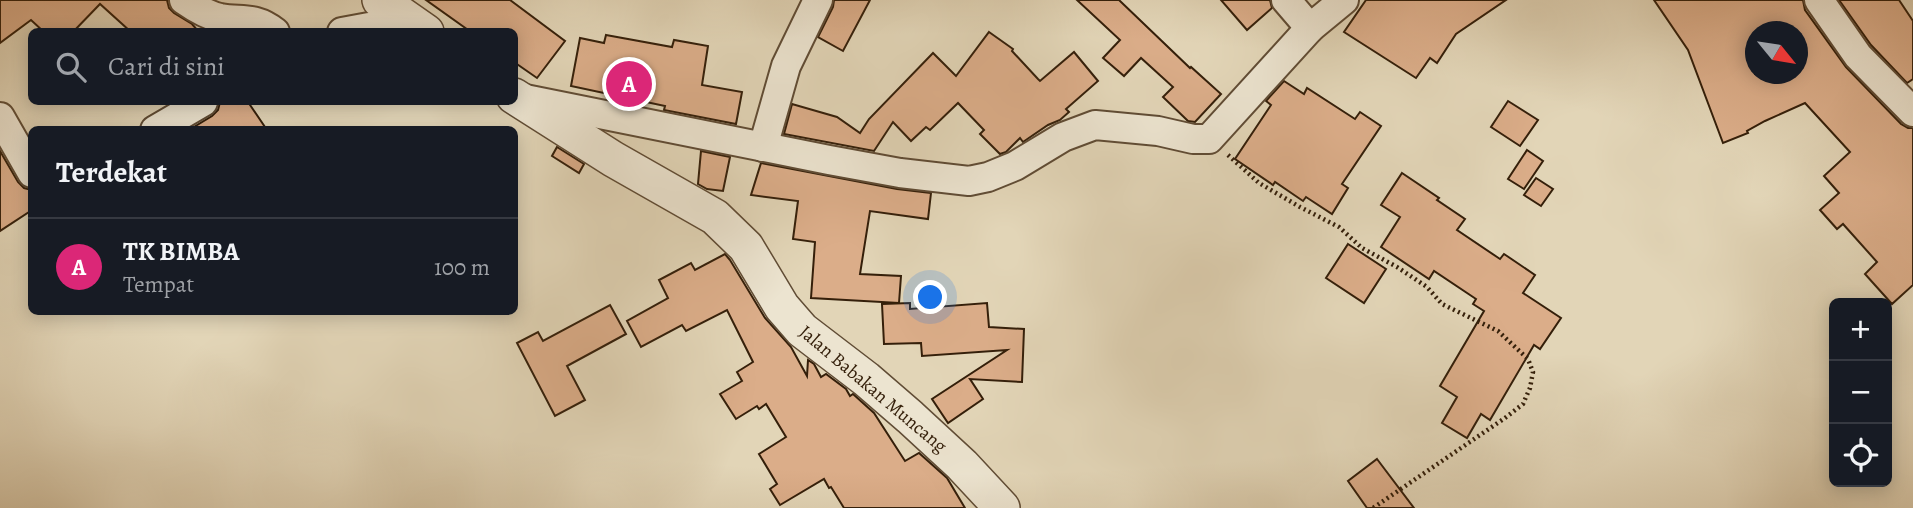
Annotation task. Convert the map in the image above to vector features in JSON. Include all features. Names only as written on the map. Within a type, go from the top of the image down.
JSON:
[{"type":"street","points":[[184,0],[217,18],[261,22],[269,28]]},
{"type":"street","points":[[380,0],[421,28]]},
{"type":"street","points":[[763,147],[786,66],[818,0]]},
{"type":"street","points":[[1286,0],[1310,28]]},
{"type":"street","points":[[518,97],[900,173],[969,181],[988,177],[1014,166],[1063,137],[1095,125],[1209,139],[1310,28],[1344,0]]},
{"type":"street","points":[[1819,0],[1858,56],[1913,112]]},
{"type":"street","points":[[364,28],[396,28]]},
{"type":"street","name":"Jalan Babakan Muncang","points":[[518,98],[613,159],[715,217],[746,247],[782,307],[802,330],[910,417],[962,465],[1002,508]]},
{"type":"street","points":[[162,126],[198,105]]},
{"type":"street","points":[[0,117],[28,166]]},
{"type":"path","points":[[1209,139],[1259,183],[1339,227],[1362,248],[1427,287],[1442,304],[1498,331],[1528,359],[1533,372],[1530,388],[1522,404],[1373,508]]},
{"type":"building","points":[[0,0],[167,0],[174,13],[196,28],[127,28],[100,4],[77,28],[40,28],[31,20],[0,43]]},
{"type":"building","points":[[426,0],[510,0],[565,41],[537,78],[518,65],[518,28],[465,28]]},
{"type":"building","points":[[834,0],[870,0],[843,51],[818,37]]},
{"type":"building","points":[[1077,0],[1119,0],[1221,94],[1195,122],[1188,121],[1163,97],[1173,87],[1141,58],[1124,76],[1103,58],[1120,40]]},
{"type":"building","points":[[1221,0],[1270,0],[1272,8],[1247,30]]},
{"type":"building","points":[[1366,0],[1506,0],[1456,34],[1437,63],[1430,58],[1416,78],[1344,32]]},
{"type":"building","points":[[1654,0],[1803,0],[1805,10],[1846,67],[1901,124],[1913,128],[1913,285],[1892,304],[1892,298],[1887,298],[1865,274],[1877,262],[1843,224],[1837,229],[1820,210],[1839,193],[1824,176],[1850,152],[1805,103],[1723,143],[1688,50]]},
{"type":"building","points":[[1839,0],[1899,0],[1913,21],[1913,79],[1907,83],[1871,45]]},
{"type":"building","points":[[989,32],[1013,49],[1040,81],[1074,52],[1098,81],[1066,109],[1069,112],[1060,120],[1023,142],[1020,138],[1006,152],[1000,154],[980,134],[984,130],[958,103],[930,130],[926,127],[911,141],[893,122],[874,151],[784,134],[792,104],[837,117],[860,133],[869,119],[933,53],[956,76]]},
{"type":"building","points":[[606,35],[672,47],[674,40],[708,46],[702,85],[742,92],[736,124],[664,110],[665,106],[571,86],[580,38],[604,43]]},
{"type":"building","points":[[1284,81],[1304,94],[1307,88],[1355,119],[1360,112],[1381,126],[1342,184],[1348,188],[1332,214],[1306,197],[1303,201],[1275,182],[1273,185],[1235,159],[1271,105],[1266,101]]},
{"type":"building","points":[[1508,101],[1538,120],[1520,146],[1491,127]]},
{"type":"building","points":[[219,105],[250,105],[264,126],[196,126],[218,110]]},
{"type":"building","points":[[557,147],[584,164],[579,173],[552,156]]},
{"type":"building","points":[[1527,150],[1543,161],[1524,189],[1508,179]]},
{"type":"building","points":[[0,151],[18,182],[28,189],[28,213],[0,231]]},
{"type":"building","points":[[701,151],[730,157],[723,191],[707,189],[698,184]]},
{"type":"building","points":[[761,163],[931,193],[928,219],[870,211],[860,274],[901,276],[899,303],[811,298],[815,242],[793,239],[798,201],[751,195]]},
{"type":"building","points":[[1402,173],[1465,219],[1457,230],[1500,259],[1504,254],[1535,275],[1523,293],[1561,318],[1540,349],[1534,345],[1490,420],[1481,414],[1467,438],[1442,423],[1457,397],[1440,386],[1484,311],[1473,304],[1476,299],[1434,271],[1429,279],[1381,247],[1400,217],[1381,205]]},
{"type":"building","points":[[1536,178],[1553,189],[1541,206],[1524,195]]},
{"type":"building","points":[[1348,244],[1386,269],[1364,303],[1326,278]]},
{"type":"building","points":[[725,254],[765,318],[791,347],[807,376],[808,360],[814,364],[821,377],[826,374],[874,413],[905,461],[919,453],[947,478],[965,508],[844,508],[824,479],[780,505],[770,489],[777,484],[759,454],[786,437],[766,404],[759,409],[757,406],[736,419],[720,394],[742,381],[737,372],[753,362],[727,310],[686,331],[682,325],[641,347],[627,321],[668,298],[659,280],[691,263],[695,270]]},
{"type":"building","points":[[910,303],[910,309],[987,303],[989,327],[1024,329],[1022,382],[970,379],[983,399],[948,423],[932,399],[1007,350],[922,356],[921,343],[884,344],[882,304]]},
{"type":"building","points":[[610,305],[626,334],[567,366],[585,400],[555,416],[517,343],[538,332],[543,341]]},
{"type":"building","points":[[1377,459],[1414,508],[1367,508],[1348,481]]},
{"type":"place","name":"TK BIMBA","points":[[629,84]]}]
